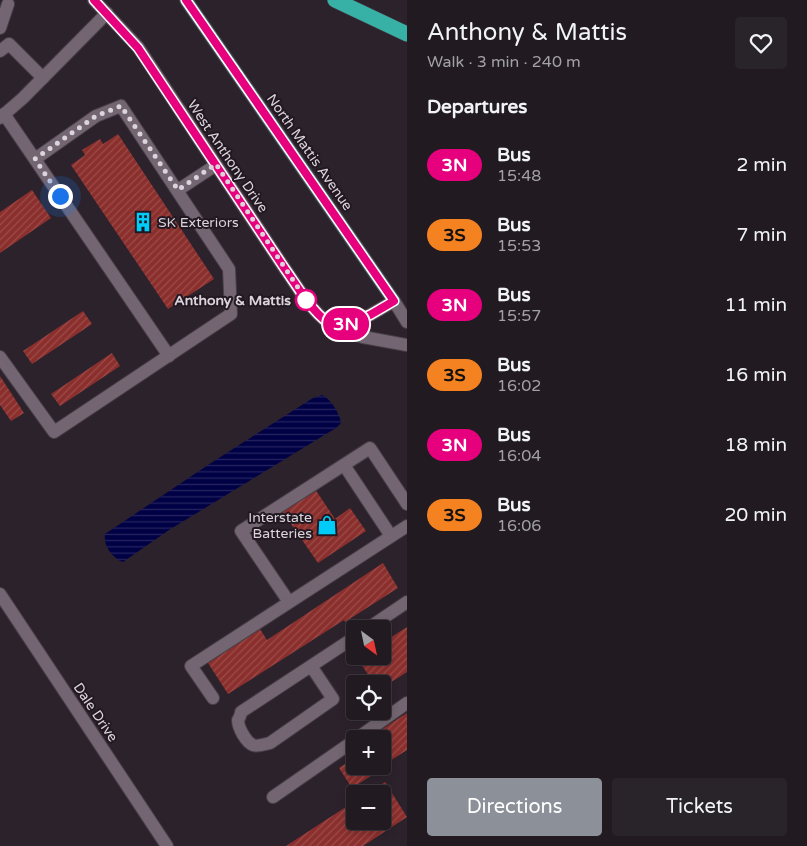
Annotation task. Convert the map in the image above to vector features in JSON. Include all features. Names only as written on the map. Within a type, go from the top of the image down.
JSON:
[{"type":"highway","points":[[335,0],[407,34]]},
{"type":"main road","name":"North Mattis Avenue","points":[[186,0],[394,301]]},
{"type":"street","name":"West Anthony Drive","points":[[94,0],[138,48],[309,304],[323,321],[336,328],[363,337],[407,345]]},
{"type":"street","points":[[0,28],[8,4]]},
{"type":"street","points":[[106,13],[43,78],[2,116],[35,159],[169,356]]},
{"type":"street","points":[[0,32],[4,48],[43,78]]},
{"type":"street","points":[[0,357],[54,432],[231,314],[229,269],[121,106],[96,116],[35,159]]},
{"type":"street","points":[[178,190],[216,164]]},
{"type":"street","points":[[336,328],[365,317],[394,301]]},
{"type":"street","name":"North Mattis Avenue","points":[[394,301],[407,322]]},
{"type":"street","points":[[289,602],[240,531],[370,448],[407,504]]},
{"type":"street","points":[[344,465],[391,536]]},
{"type":"street","points":[[213,698],[191,666],[407,526]]},
{"type":"street","name":"Dale Drive","points":[[0,594],[164,845]]},
{"type":"street","points":[[380,620],[407,602]]},
{"type":"street","points":[[311,666],[333,699],[270,743],[258,746],[252,745],[240,728],[238,720],[241,712],[346,643]]},
{"type":"street","points":[[369,730],[407,703]]},
{"type":"street","points":[[273,797],[346,746]]},
{"type":"shaded area","points":[[322,395],[331,403],[339,415],[341,423],[336,428],[169,530],[123,562],[109,551],[105,542],[105,534],[211,463],[313,398]]},
{"type":"building","name":"SK Exteriors","points":[[118,134],[214,279],[168,309],[71,165],[85,155],[82,150],[100,139],[103,144]]},
{"type":"building","points":[[32,190],[51,218],[0,253],[0,212]]},
{"type":"building","points":[[83,311],[92,324],[32,364],[23,351]]},
{"type":"building","points":[[112,353],[120,366],[60,406],[51,394]]},
{"type":"building","points":[[0,376],[24,413],[11,421],[0,405]]},
{"type":"building","name":"Interstate Batteries","points":[[315,489],[335,519],[350,508],[366,531],[318,563],[282,511]]},
{"type":"building","points":[[383,563],[398,588],[228,694],[208,663],[260,629],[267,640]]},
{"type":"building","points":[[407,627],[407,672],[391,682],[391,675],[368,675],[362,665],[391,665],[391,637]]},
{"type":"building","points":[[407,713],[407,750],[391,760],[391,730],[381,730]]},
{"type":"building","points":[[346,763],[346,775],[372,775],[357,785],[350,785],[339,768]]},
{"type":"building","points":[[391,792],[407,817],[391,828]]},
{"type":"building","points":[[346,807],[346,830],[387,830],[363,846],[286,846]]},
{"type":"bus line","name":"3N","points":[[94,0],[138,48],[285,269],[323,321],[336,328],[360,320],[394,301],[186,0]]},
{"type":"place","name":"SK Exteriors","points":[[143,222]]},
{"type":"place","name":"Anthony & Mattis","points":[[306,300]]},
{"type":"place","name":"Interstate Batteries","points":[[327,525]]},
{"type":"route","points":[[60,196],[35,159],[96,116],[121,106],[178,190],[216,164],[309,304],[306,300]]}]
